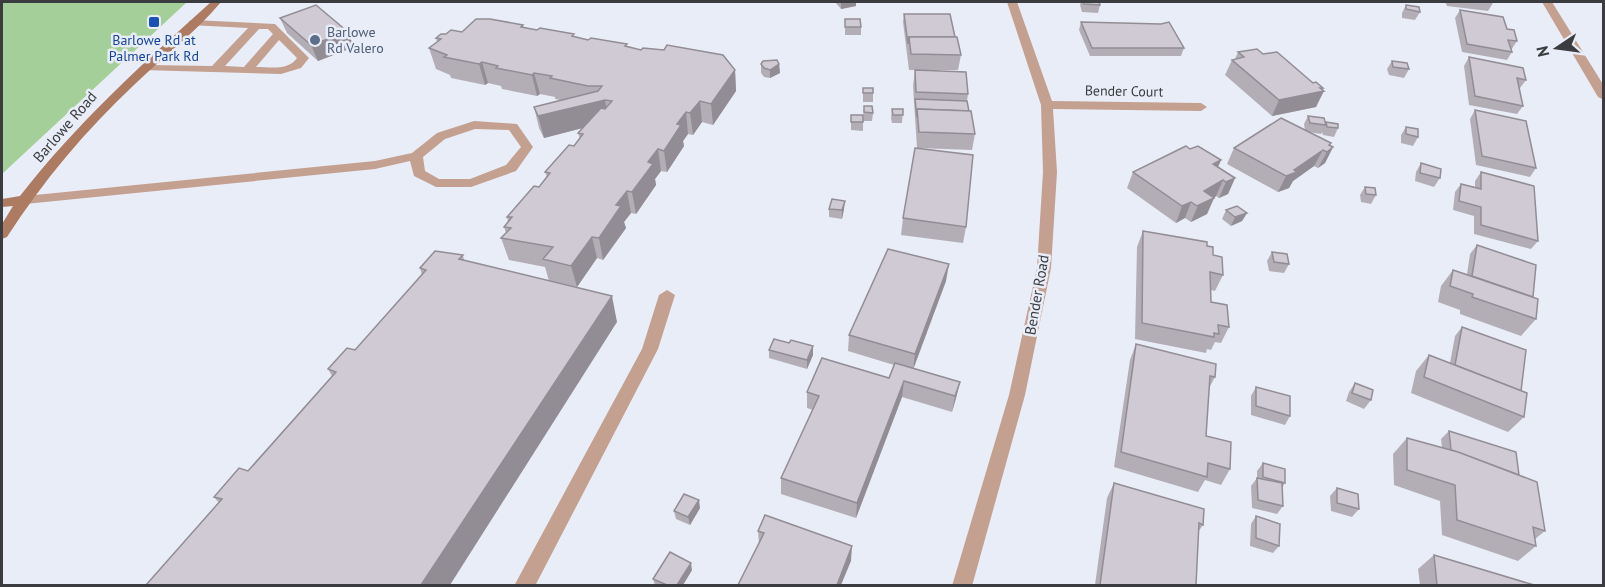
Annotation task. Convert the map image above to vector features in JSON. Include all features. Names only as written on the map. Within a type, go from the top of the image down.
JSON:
[{"type":"street","name":"Barlowe Road","points":[[2,234],[25,200],[91,119],[216,2]]},
{"type":"street","name":"Bender Road","points":[[962,585],[1017,395],[1044,268],[1050,172],[1047,105],[1012,2]]},
{"type":"street","points":[[1547,2],[1604,97]]},
{"type":"street","points":[[146,68],[281,72],[297,66],[303,58],[271,26],[193,24]]},
{"type":"street","points":[[215,70],[256,26]]},
{"type":"street","points":[[246,71],[279,34]]},
{"type":"street","name":"Bender Court","points":[[1047,105],[1201,107]]},
{"type":"street","points":[[2,203],[375,165],[416,156],[441,136],[474,124],[513,127],[527,147],[511,168],[471,183],[436,183],[419,173],[416,156]]},
{"type":"street","points":[[524,585],[650,349],[667,295]]},
{"type":"green space","points":[[2,2],[187,2],[2,174]]},
{"type":"building","points":[[1083,2],[1099,2],[1100,5],[1084,4]]},
{"type":"building","points":[[316,5],[348,32],[311,45],[280,18]]},
{"type":"building","points":[[1406,5],[1419,7],[1420,12],[1406,9]]},
{"type":"building","points":[[1460,10],[1503,17],[1507,29],[1514,30],[1517,41],[1508,40],[1512,52],[1467,44]]},
{"type":"building","points":[[904,14],[950,14],[955,37],[909,37],[908,44]]},
{"type":"building","points":[[476,19],[490,19],[537,30],[540,28],[574,34],[572,36],[627,44],[625,46],[641,50],[643,48],[664,50],[667,45],[723,55],[735,70],[711,104],[700,101],[690,113],[686,112],[677,124],[681,125],[664,151],[658,149],[648,162],[653,164],[632,192],[627,191],[616,205],[621,206],[599,238],[592,237],[571,266],[543,259],[553,247],[501,238],[511,228],[504,227],[512,217],[507,217],[534,186],[539,187],[550,173],[545,172],[569,145],[574,146],[583,134],[578,133],[601,108],[605,109],[612,101],[605,100],[538,116],[534,107],[598,91],[602,86],[588,86],[550,78],[552,76],[534,73],[532,75],[496,68],[498,66],[482,62],[479,64],[444,57],[447,55],[429,48],[441,39],[436,38],[441,34],[446,34],[451,30],[462,32]]},
{"type":"building","points":[[845,19],[860,19],[861,27],[845,27]]},
{"type":"building","points":[[1081,22],[1161,24],[1169,22],[1184,48],[1092,48]]},
{"type":"building","points":[[909,37],[957,37],[961,55],[911,54]]},
{"type":"building","points":[[1257,49],[1263,54],[1277,52],[1313,83],[1316,82],[1324,91],[1279,100],[1232,60],[1244,57],[1238,52]]},
{"type":"building","points":[[1469,57],[1523,68],[1526,80],[1517,78],[1523,106],[1475,96]]},
{"type":"building","points":[[777,60],[779,64],[770,70],[761,64],[763,61]]},
{"type":"building","points":[[1392,61],[1407,63],[1409,69],[1393,67]]},
{"type":"building","points":[[915,70],[966,72],[968,94],[916,92]]},
{"type":"building","points":[[863,88],[873,88],[873,93],[863,93]]},
{"type":"building","points":[[915,99],[967,101],[969,111],[917,109],[917,117]]},
{"type":"building","points":[[864,106],[872,106],[873,113],[864,112]]},
{"type":"building","points":[[892,109],[903,109],[903,115],[893,115]]},
{"type":"building","points":[[917,109],[971,111],[975,134],[919,132]]},
{"type":"building","points":[[1475,110],[1526,121],[1536,168],[1482,156]]},
{"type":"building","points":[[851,115],[863,115],[863,122],[851,122]]},
{"type":"building","points":[[1308,116],[1324,118],[1326,125],[1310,123]]},
{"type":"building","points":[[1281,118],[1331,143],[1329,145],[1333,147],[1327,152],[1323,150],[1294,170],[1297,172],[1286,176],[1234,148]]},
{"type":"building","points":[[1326,122],[1338,124],[1338,128],[1327,127]]},
{"type":"building","points":[[1406,127],[1418,129],[1418,137],[1406,134]]},
{"type":"building","points":[[1186,146],[1190,149],[1198,146],[1221,160],[1213,164],[1235,178],[1226,182],[1223,180],[1204,191],[1214,198],[1197,206],[1191,202],[1182,206],[1133,172]]},
{"type":"building","points":[[915,148],[973,155],[966,227],[903,218]]},
{"type":"building","points":[[1421,163],[1441,169],[1440,178],[1420,173]]},
{"type":"building","points":[[1481,172],[1534,186],[1538,241],[1481,225],[1481,207],[1459,201],[1461,184],[1481,189]]},
{"type":"building","points":[[1365,187],[1375,188],[1376,195],[1366,194]]},
{"type":"building","points":[[832,199],[845,201],[842,210],[829,209]]},
{"type":"building","points":[[1237,206],[1247,213],[1235,217],[1226,210]]},
{"type":"building","points":[[1143,231],[1207,242],[1207,246],[1213,247],[1213,255],[1222,257],[1223,275],[1210,272],[1211,302],[1227,305],[1229,327],[1218,325],[1219,334],[1214,333],[1214,337],[1142,323]]},
{"type":"building","points":[[1477,245],[1536,265],[1533,297],[1472,276]]},
{"type":"building","points":[[888,249],[949,264],[915,354],[849,335]]},
{"type":"building","points":[[435,251],[463,255],[459,259],[612,296],[421,585],[146,585],[222,499],[214,497],[239,468],[248,471],[336,372],[328,369],[347,348],[355,350],[426,270],[420,268]]},
{"type":"building","points":[[1272,252],[1287,254],[1289,264],[1274,262]]},
{"type":"building","points":[[1453,270],[1538,299],[1536,319],[1472,297],[1473,294],[1450,286]]},
{"type":"building","points":[[1462,327],[1526,350],[1521,391],[1455,365]]},
{"type":"building","points":[[774,339],[789,343],[791,340],[813,346],[807,360],[769,350]]},
{"type":"building","points":[[1136,344],[1216,364],[1215,377],[1210,376],[1206,436],[1231,442],[1230,469],[1208,463],[1207,477],[1121,452]]},
{"type":"building","points":[[1429,355],[1527,393],[1524,417],[1424,377]]},
{"type":"building","points":[[822,358],[889,378],[895,363],[960,382],[955,396],[904,381],[857,503],[781,478],[819,396],[807,392]]},
{"type":"building","points":[[1355,383],[1373,390],[1371,400],[1352,393]]},
{"type":"building","points":[[1256,387],[1290,396],[1290,416],[1256,406]]},
{"type":"building","points":[[1449,431],[1516,452],[1519,475],[1451,450]]},
{"type":"building","points":[[1407,438],[1458,452],[1537,482],[1545,531],[1533,527],[1536,546],[1457,520],[1455,485],[1407,470]]},
{"type":"building","points":[[1263,463],[1285,469],[1285,483],[1263,477]]},
{"type":"building","points":[[1257,478],[1282,483],[1283,506],[1258,500]]},
{"type":"building","points":[[1114,483],[1204,509],[1203,525],[1199,523],[1196,585],[1100,585]]},
{"type":"building","points":[[1337,488],[1358,494],[1359,509],[1337,503]]},
{"type":"building","points":[[684,494],[699,500],[688,517],[674,511]]},
{"type":"building","points":[[765,515],[852,546],[837,585],[738,585],[764,533],[758,531]]},
{"type":"building","points":[[1256,516],[1280,524],[1279,546],[1256,538]]},
{"type":"building","points":[[670,552],[691,563],[677,585],[667,585],[653,579]]},
{"type":"building","points":[[1434,555],[1534,585],[1437,585]]},
{"type":"place","name":"Barlowe Rd at Palmer Park Rd","points":[[154,22]]},
{"type":"place","name":"Barlowe Rd Valero","points":[[315,40]]}]
